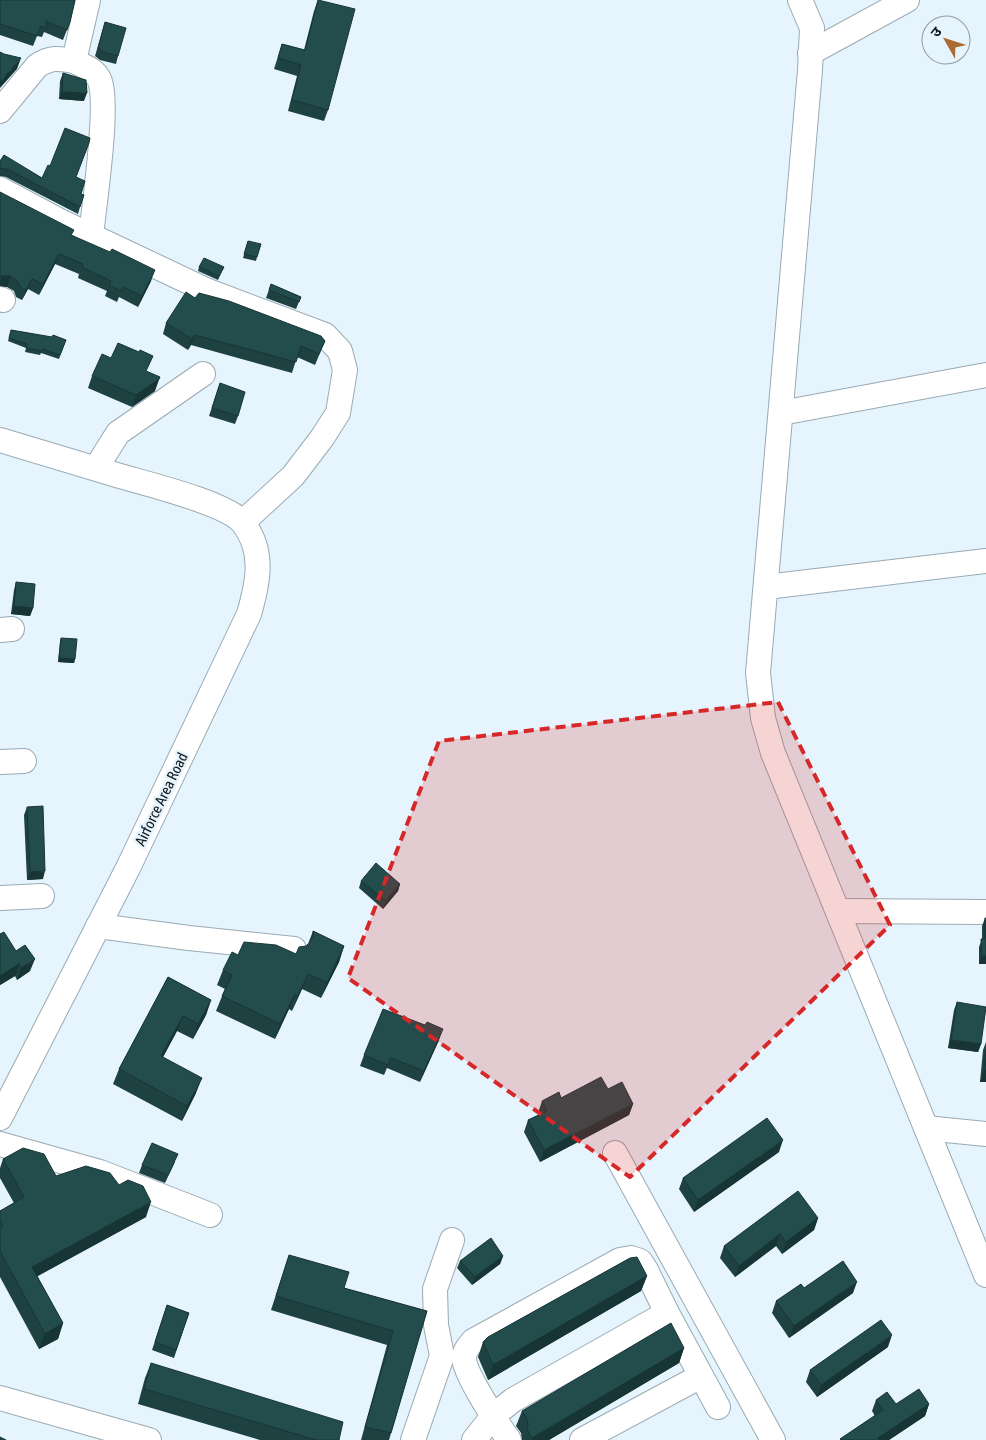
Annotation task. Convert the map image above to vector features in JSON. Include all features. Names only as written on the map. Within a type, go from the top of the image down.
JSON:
[{"type":"street","points":[[74,61],[88,0]]},
{"type":"street","points":[[800,0],[812,28],[758,673],[763,718],[774,753],[986,1275]]},
{"type":"street","points":[[810,53],[907,0]]},
{"type":"street","points":[[0,110],[38,66],[45,61],[56,58],[74,61],[90,69],[99,79],[103,95],[100,150],[91,236]]},
{"type":"street","points":[[0,189],[91,236],[208,291],[325,336],[340,351],[345,370],[338,412],[322,438],[293,476],[243,522],[228,511],[192,497],[0,440]]},
{"type":"street","points":[[96,468],[118,433],[203,374]]},
{"type":"street","points":[[781,412],[986,376]]},
{"type":"street","name":"Airforce Area Road","points":[[0,1118],[162,797],[249,614],[257,586],[258,564],[254,543],[243,522]]},
{"type":"street","points":[[766,587],[986,562]]},
{"type":"street","points":[[0,762],[24,761]]},
{"type":"street","points":[[0,898],[42,896]]},
{"type":"street","points":[[838,911],[986,912]]},
{"type":"street","points":[[98,926],[294,949]]},
{"type":"street","points":[[926,1128],[986,1134]]},
{"type":"street","points":[[0,1144],[100,1172],[210,1215]]},
{"type":"street","points":[[614,1153],[773,1440]]},
{"type":"street","points":[[413,1440],[442,1356],[436,1325],[435,1289],[452,1240]]},
{"type":"street","points":[[509,1440],[493,1416],[466,1367],[464,1358],[466,1350],[473,1341],[620,1260],[631,1258],[640,1261],[646,1270],[718,1407]]},
{"type":"street","points":[[474,1440],[493,1416],[513,1400],[667,1313]]},
{"type":"street","points":[[582,1440],[701,1376]]},
{"type":"street","points":[[0,1398],[149,1440]]},
{"type":"highlighted area","points":[[778,702],[890,925],[630,1177],[348,978],[439,741]]},
{"type":"building","points":[[0,0],[75,0],[67,30],[46,21],[46,28],[41,26],[37,36],[0,24]]},
{"type":"building","points":[[318,0],[355,9],[328,110],[292,100],[301,65],[278,58],[282,44],[305,50]]},
{"type":"building","points":[[105,22],[126,28],[118,56],[103,52],[98,48]]},
{"type":"building","points":[[0,52],[21,58],[0,82]]},
{"type":"building","points":[[63,73],[86,80],[87,93],[62,92]]},
{"type":"building","points":[[65,128],[90,138],[76,177],[85,181],[81,194],[84,195],[80,207],[9,170],[0,169],[0,161],[4,155],[42,178],[48,165],[50,166]]},
{"type":"building","points":[[0,192],[74,230],[71,235],[110,252],[112,249],[155,270],[142,296],[123,287],[121,291],[109,285],[111,281],[82,267],[83,264],[59,254],[43,284],[32,279],[26,290],[20,287],[11,276],[0,276]]},
{"type":"building","points":[[248,241],[261,244],[257,257],[244,254]]},
{"type":"building","points":[[204,258],[224,267],[219,276],[199,267]]},
{"type":"building","points":[[271,284],[301,297],[299,302],[269,290]]},
{"type":"building","points":[[186,292],[195,298],[199,293],[229,301],[321,336],[325,341],[319,354],[301,346],[296,362],[195,335],[192,339],[166,323]]},
{"type":"building","points":[[11,330],[52,337],[53,335],[66,340],[60,355],[42,349],[42,351],[26,348],[27,344],[9,338]]},
{"type":"building","points":[[118,343],[153,356],[146,371],[160,377],[136,395],[92,376],[102,354],[111,358]]},
{"type":"building","points":[[220,383],[245,392],[238,416],[212,408]]},
{"type":"building","points":[[16,582],[35,584],[33,608],[14,606]]},
{"type":"building","points":[[61,638],[77,639],[75,659],[59,658]]},
{"type":"building","points":[[43,806],[45,871],[30,872],[27,807]]},
{"type":"building","points":[[376,863],[400,884],[386,901],[361,881]]},
{"type":"building","points":[[985,918],[986,956],[982,956],[981,939],[985,939]]},
{"type":"building","points":[[313,931],[344,946],[327,983],[308,974],[298,996],[295,994],[280,1024],[222,996],[232,975],[223,970],[232,952],[238,955],[244,942],[276,945],[296,954],[299,947],[306,946],[310,942]]},
{"type":"building","points":[[4,932],[16,951],[25,945],[35,959],[21,968],[19,964],[0,976],[0,934]]},
{"type":"building","points":[[168,977],[211,1000],[198,1024],[183,1016],[161,1056],[202,1078],[187,1106],[119,1069]]},
{"type":"building","points":[[957,1002],[986,1007],[981,1044],[951,1040]]},
{"type":"building","points":[[383,1009],[425,1025],[427,1022],[443,1029],[424,1071],[391,1058],[388,1065],[364,1055]]},
{"type":"building","points":[[986,1050],[986,1070],[984,1070]]},
{"type":"building","points":[[601,1077],[608,1089],[622,1082],[633,1104],[544,1150],[528,1120],[547,1111],[542,1101],[559,1092],[561,1098]]},
{"type":"building","points":[[767,1118],[783,1140],[698,1200],[683,1178]]},
{"type":"building","points":[[152,1143],[178,1154],[168,1175],[142,1165]]},
{"type":"building","points":[[23,1148],[44,1154],[56,1176],[86,1166],[110,1173],[119,1185],[128,1180],[143,1186],[151,1202],[32,1267],[63,1323],[45,1334],[0,1251],[0,1227],[3,1225],[0,1221],[0,1211],[24,1197],[3,1159]]},
{"type":"building","points":[[798,1191],[818,1218],[786,1242],[780,1234],[739,1266],[724,1246]]},
{"type":"building","points":[[491,1238],[503,1256],[475,1277],[460,1261]]},
{"type":"building","points":[[289,1255],[349,1272],[344,1288],[427,1311],[391,1433],[365,1427],[393,1331],[276,1296]]},
{"type":"building","points":[[637,1257],[647,1276],[493,1365],[483,1342],[488,1337],[630,1258]]},
{"type":"building","points":[[843,1261],[857,1282],[794,1326],[776,1301],[801,1284],[804,1288]]},
{"type":"building","points":[[167,1305],[189,1313],[176,1350],[155,1342]]},
{"type":"building","points":[[881,1320],[892,1335],[821,1385],[810,1370]]},
{"type":"building","points":[[671,1323],[684,1348],[532,1438],[527,1429],[526,1417],[522,1411]]},
{"type":"building","points":[[151,1363],[343,1422],[339,1440],[316,1440],[144,1389]]},
{"type":"building","points":[[919,1389],[929,1404],[878,1438],[880,1440],[840,1439],[883,1410],[876,1400],[887,1392],[896,1404]]}]
